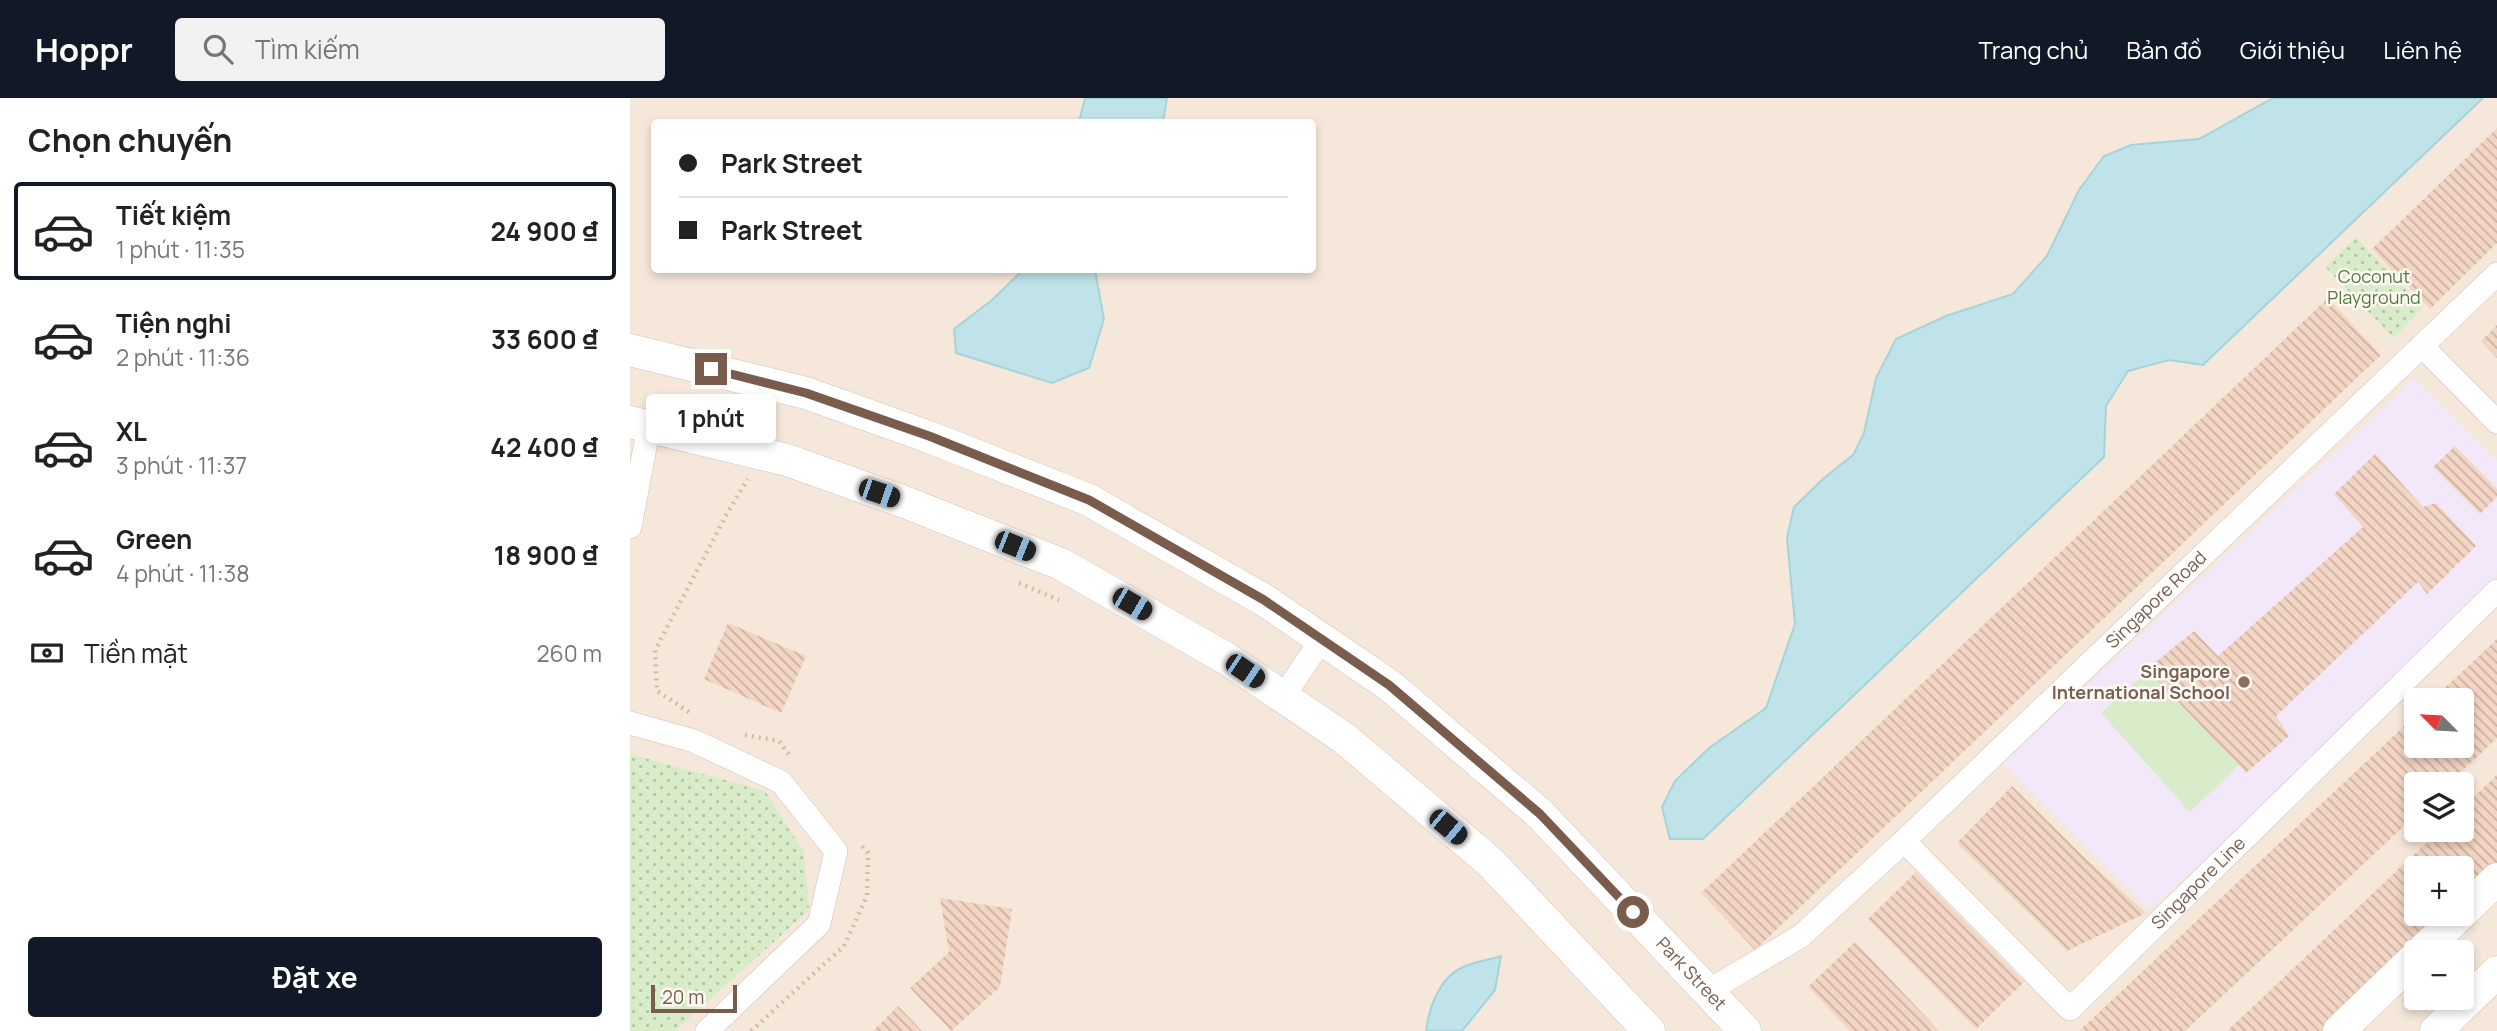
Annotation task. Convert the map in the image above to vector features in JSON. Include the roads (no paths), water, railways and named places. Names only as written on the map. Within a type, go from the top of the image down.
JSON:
[{"type":"street","name":"Singapore Road","points":[[1707,991],[1801,936],[1904,841],[2497,274]]},
{"type":"street","points":[[2421,346],[2497,422]]},
{"type":"street","name":"Park Street","points":[[630,351],[806,393],[929,436],[1089,500],[1264,600],[1389,685],[1540,814],[1745,1031]]},
{"type":"street","points":[[630,527],[640,424],[787,460],[902,501],[1060,564],[1227,659],[1344,738],[1490,862],[1649,1031]]},
{"type":"street","name":"Singapore Line","points":[[1904,841],[2070,1009],[2497,591]]},
{"type":"street","points":[[1283,697],[1322,639]]},
{"type":"street","points":[[630,723],[694,741],[781,782],[836,851],[819,924],[708,1031]]},
{"type":"street","points":[[2474,902],[2497,880]]},
{"type":"street","points":[[2434,940],[2448,926]]},
{"type":"street","points":[[2339,1031],[2404,968]]},
{"type":"street","points":[[2436,1031],[2497,972]]},
{"type":"water","points":[[1085,98],[1167,98],[1164,119],[1080,119]]},
{"type":"water","points":[[2273,98],[2483,98],[2203,365],[2169,360],[2128,371],[2106,406],[2104,457],[1703,839],[1670,839],[1662,807],[1675,781],[1709,748],[1766,708],[1795,624],[1787,538],[1794,507],[1853,455],[1864,433],[1876,378],[1896,339],[1946,316],[2013,294],[2047,256],[2079,190],[2104,156],[2131,145],[2199,139]]},
{"type":"water","points":[[1020,273],[1096,273],[1104,319],[1089,368],[1052,383],[956,353],[954,329],[992,300]]},
{"type":"water","points":[[1501,956],[1495,990],[1462,1031],[1426,1031],[1433,1003],[1448,978],[1463,967]]},
{"type":"place","name":"Singapore International School","points":[[2244,682]]},
{"type":"park label","name":"Coconut Playground","points":[[2374,287]]}]
